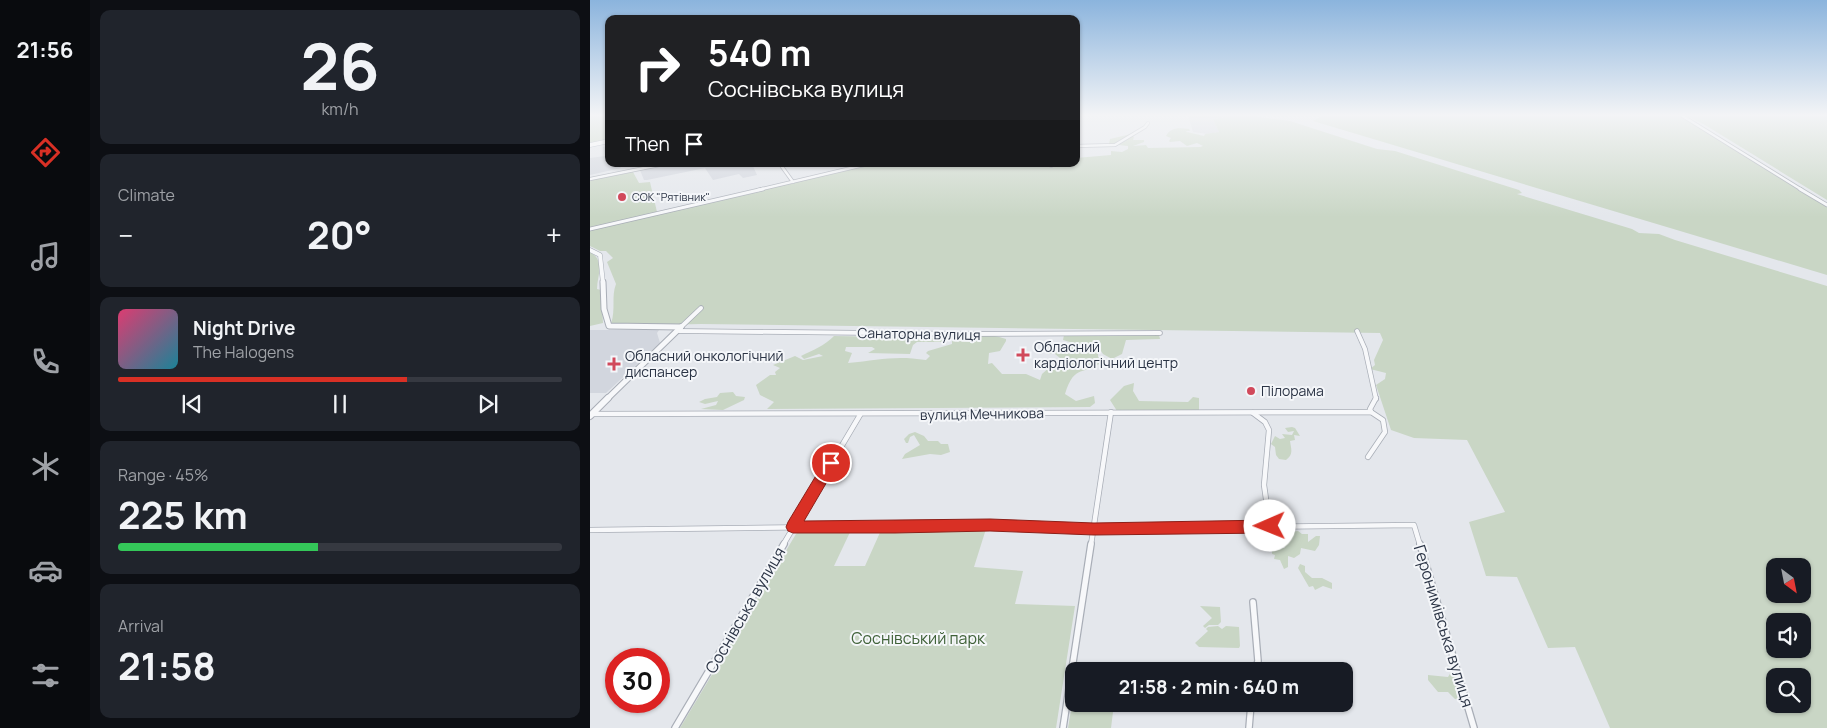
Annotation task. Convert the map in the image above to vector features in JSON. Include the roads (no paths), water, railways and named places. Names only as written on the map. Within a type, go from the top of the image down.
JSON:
[{"type":"street","points":[[1736,149],[1827,205]]},
{"type":"street","points":[[590,179],[649,167]]},
{"type":"street","points":[[782,167],[793,182]]},
{"type":"street","points":[[590,229],[856,167]]},
{"type":"street","name":"Санаторна вулиця","points":[[590,250],[600,255],[603,264],[606,316],[611,327],[969,334],[1160,333]]},
{"type":"street","points":[[591,415],[701,308]]},
{"type":"street","points":[[1357,331],[1365,349],[1368,370],[1375,392],[1376,400],[1370,409],[1371,412],[1383,420],[1385,432],[1368,457]]},
{"type":"street","points":[[1062,728],[1112,412]]},
{"type":"street","points":[[590,530],[990,525],[1094,529],[1270,526],[1265,506],[1266,461],[1270,446],[1269,431],[1265,422],[1252,412]]},
{"type":"street","name":"вулиця Мечникова","points":[[591,415],[1371,412]]},
{"type":"street","name":"Соснівська вулиця","points":[[675,728],[860,415]]},
{"type":"street","name":"Геронимівська вулиця","points":[[1270,526],[1414,525],[1474,728]]},
{"type":"street","points":[[1253,602],[1258,662]]},
{"type":"street","points":[[1249,728],[1250,712]]},
{"type":"place","name":"СОК \"Рятівник\"","points":[[622,197]]},
{"type":"place","name":"Обласний кардіологічний центр","points":[[1023,355]]},
{"type":"place","name":"Обласний онкологічний диспансер","points":[[614,364]]},
{"type":"place","name":"Пілорама","points":[[1251,391]]},
{"type":"park label","name":"Соснівський парк","points":[[918,638]]}]
